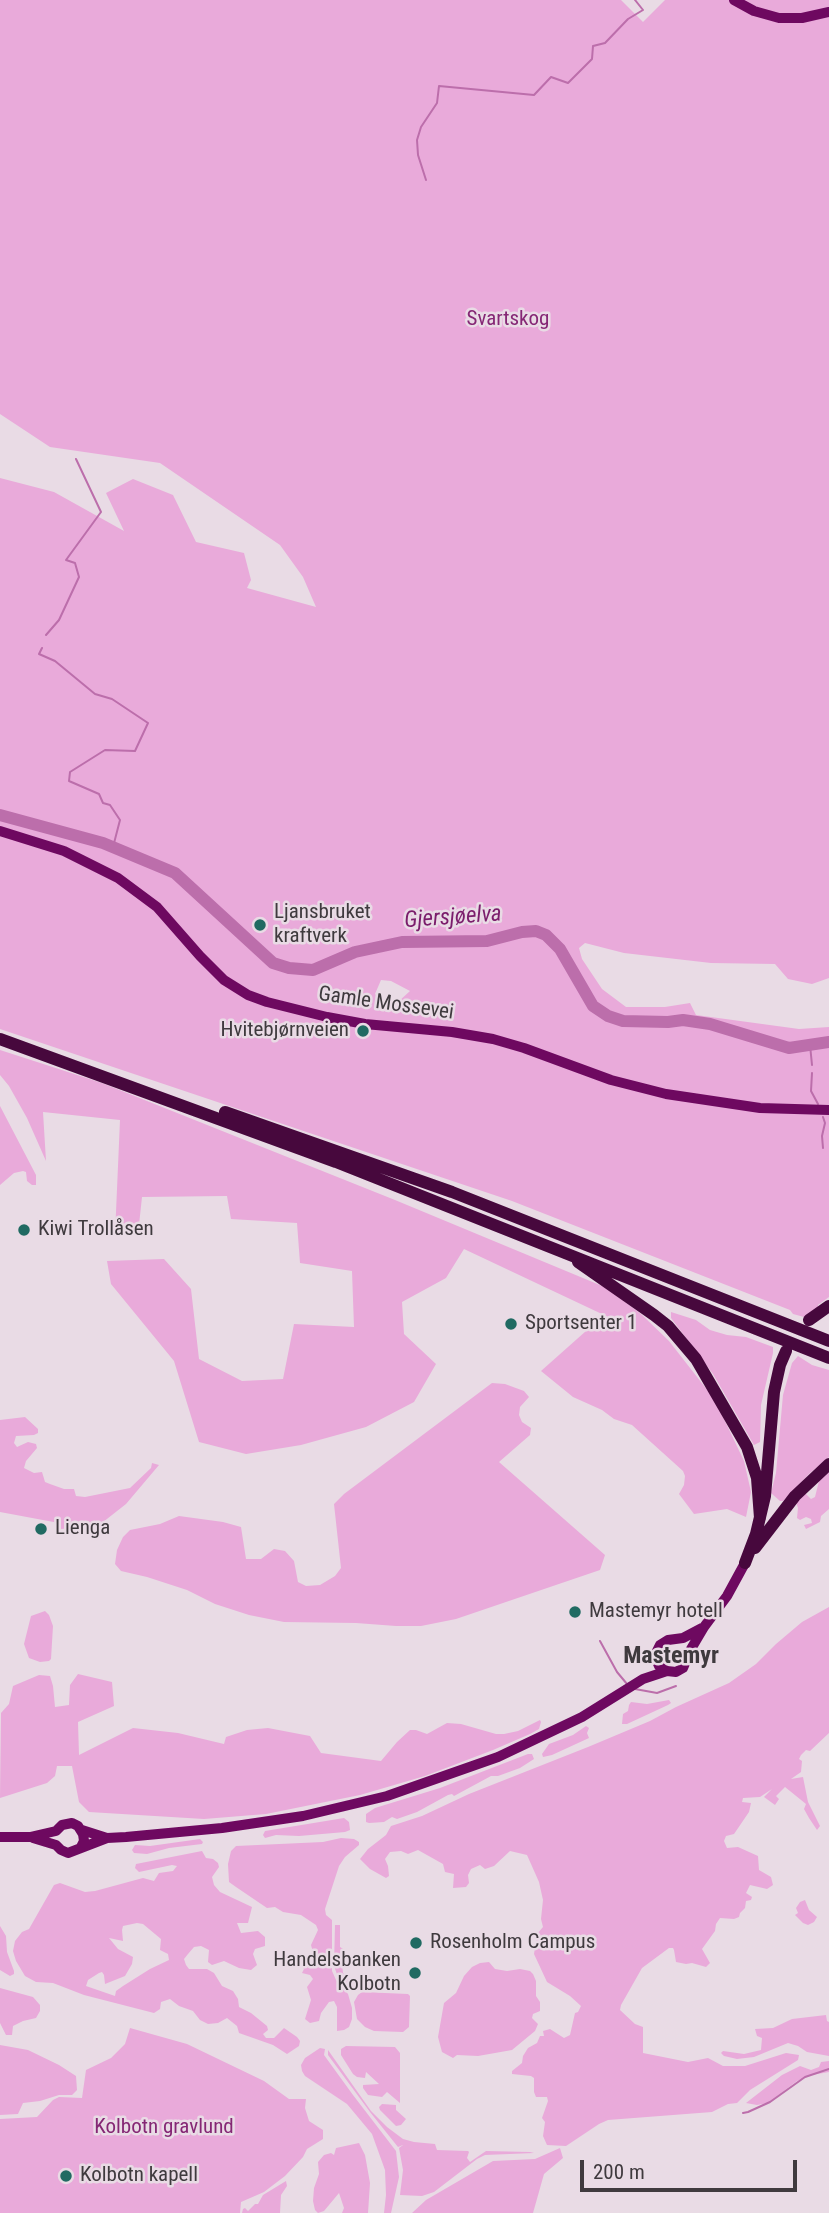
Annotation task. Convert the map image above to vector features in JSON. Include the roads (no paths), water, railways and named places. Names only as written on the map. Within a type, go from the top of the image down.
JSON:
[{"type":"highway","points":[[0,1033],[452,1192],[829,1342]]},
{"type":"highway","points":[[0,1039],[325,1158],[829,1357]]},
{"type":"highway","points":[[563,1252],[668,1326],[696,1359],[747,1447],[757,1478],[761,1518]]},
{"type":"highway","points":[[809,1320],[829,1306]]},
{"type":"highway","points":[[745,1563],[761,1518],[768,1477],[774,1392],[786,1351]]},
{"type":"highway","points":[[745,1563],[795,1496],[829,1464]]},
{"type":"main road","points":[[734,0],[754,11],[779,18],[802,18],[829,12]]},
{"type":"main road","name":"Gamle Mossevei","points":[[0,831],[64,851],[100,867],[128,885],[165,915],[216,973],[239,990],[257,998],[292,1009],[357,1023],[452,1032],[504,1041],[611,1080],[666,1094],[750,1107],[829,1110]]},
{"type":"main road","points":[[688,1654],[727,1596],[745,1563]]},
{"type":"main road","points":[[667,1671],[657,1662],[656,1654],[660,1645],[704,1627]]},
{"type":"main road","points":[[80,1847],[107,1838],[189,1832],[273,1821],[387,1796],[498,1757],[562,1727],[643,1679],[667,1671],[676,1672],[688,1661],[688,1654],[685,1647],[676,1640]]},
{"type":"main road","points":[[643,1679],[657,1662]]},
{"type":"main road","points":[[56,1845],[56,1831],[68,1823],[107,1838]]},
{"type":"main road","points":[[30,1837],[56,1845],[68,1853],[75,1852],[80,1847],[84,1837],[82,1830]]},
{"type":"main road","points":[[0,1837],[30,1837],[56,1831]]},
{"type":"waterway","points":[[426,180],[418,155],[417,140],[421,127],[437,103],[439,86],[534,95],[551,77],[568,83],[592,59],[593,46],[605,43],[628,19],[643,10],[635,0]]},
{"type":"waterway","points":[[46,635],[59,620],[79,577],[75,563],[66,560],[101,512],[76,459]]},
{"type":"waterway","points":[[42,648],[39,654],[55,661],[95,694],[112,699],[148,723],[135,751],[105,750],[70,772],[69,781],[99,794],[103,803],[110,805],[120,820],[113,847]]},
{"type":"waterway","name":"Gjersjøelva","points":[[0,815],[103,843],[175,873],[273,963],[289,968],[313,970],[355,952],[402,942],[487,941],[536,931],[546,935],[560,949],[593,1006],[608,1016],[623,1021],[683,1020],[710,1024],[789,1048],[829,1042]]},
{"type":"waterway","points":[[810,1045],[812,1065]]},
{"type":"waterway","points":[[812,1073],[811,1091],[818,1104]]},
{"type":"waterway","points":[[823,1117],[823,1148]]},
{"type":"waterway","points":[[600,1641],[627,1684]]},
{"type":"waterway","points":[[635,1689],[657,1693],[676,1686]]},
{"type":"waterway","points":[[743,2113],[770,2102],[805,2077],[829,2069]]},
{"type":"place","name":"Ljansbruket kraftverk","points":[[260,925]]},
{"type":"place","name":"Hvitebjørnveien","points":[[363,1031]]},
{"type":"place","name":"Kiwi Trollåsen","points":[[24,1230]]},
{"type":"place","name":"Sportsenter 1","points":[[511,1324]]},
{"type":"place","name":"Lienga","points":[[41,1529]]},
{"type":"place","name":"Mastemyr hotell","points":[[575,1612]]},
{"type":"place","name":"Rosenholm Campus","points":[[416,1943]]},
{"type":"place","name":"Handelsbanken Kolbotn","points":[[415,1973]]},
{"type":"place","name":"Kolbotn kapell","points":[[66,2176]]},
{"type":"district","name":"Mastemyr","points":[[671,1657]]},
{"type":"park label","name":"Svartskog","points":[[508,320]]},
{"type":"park label","name":"Kolbotn gravlund","points":[[164,2128]]}]
